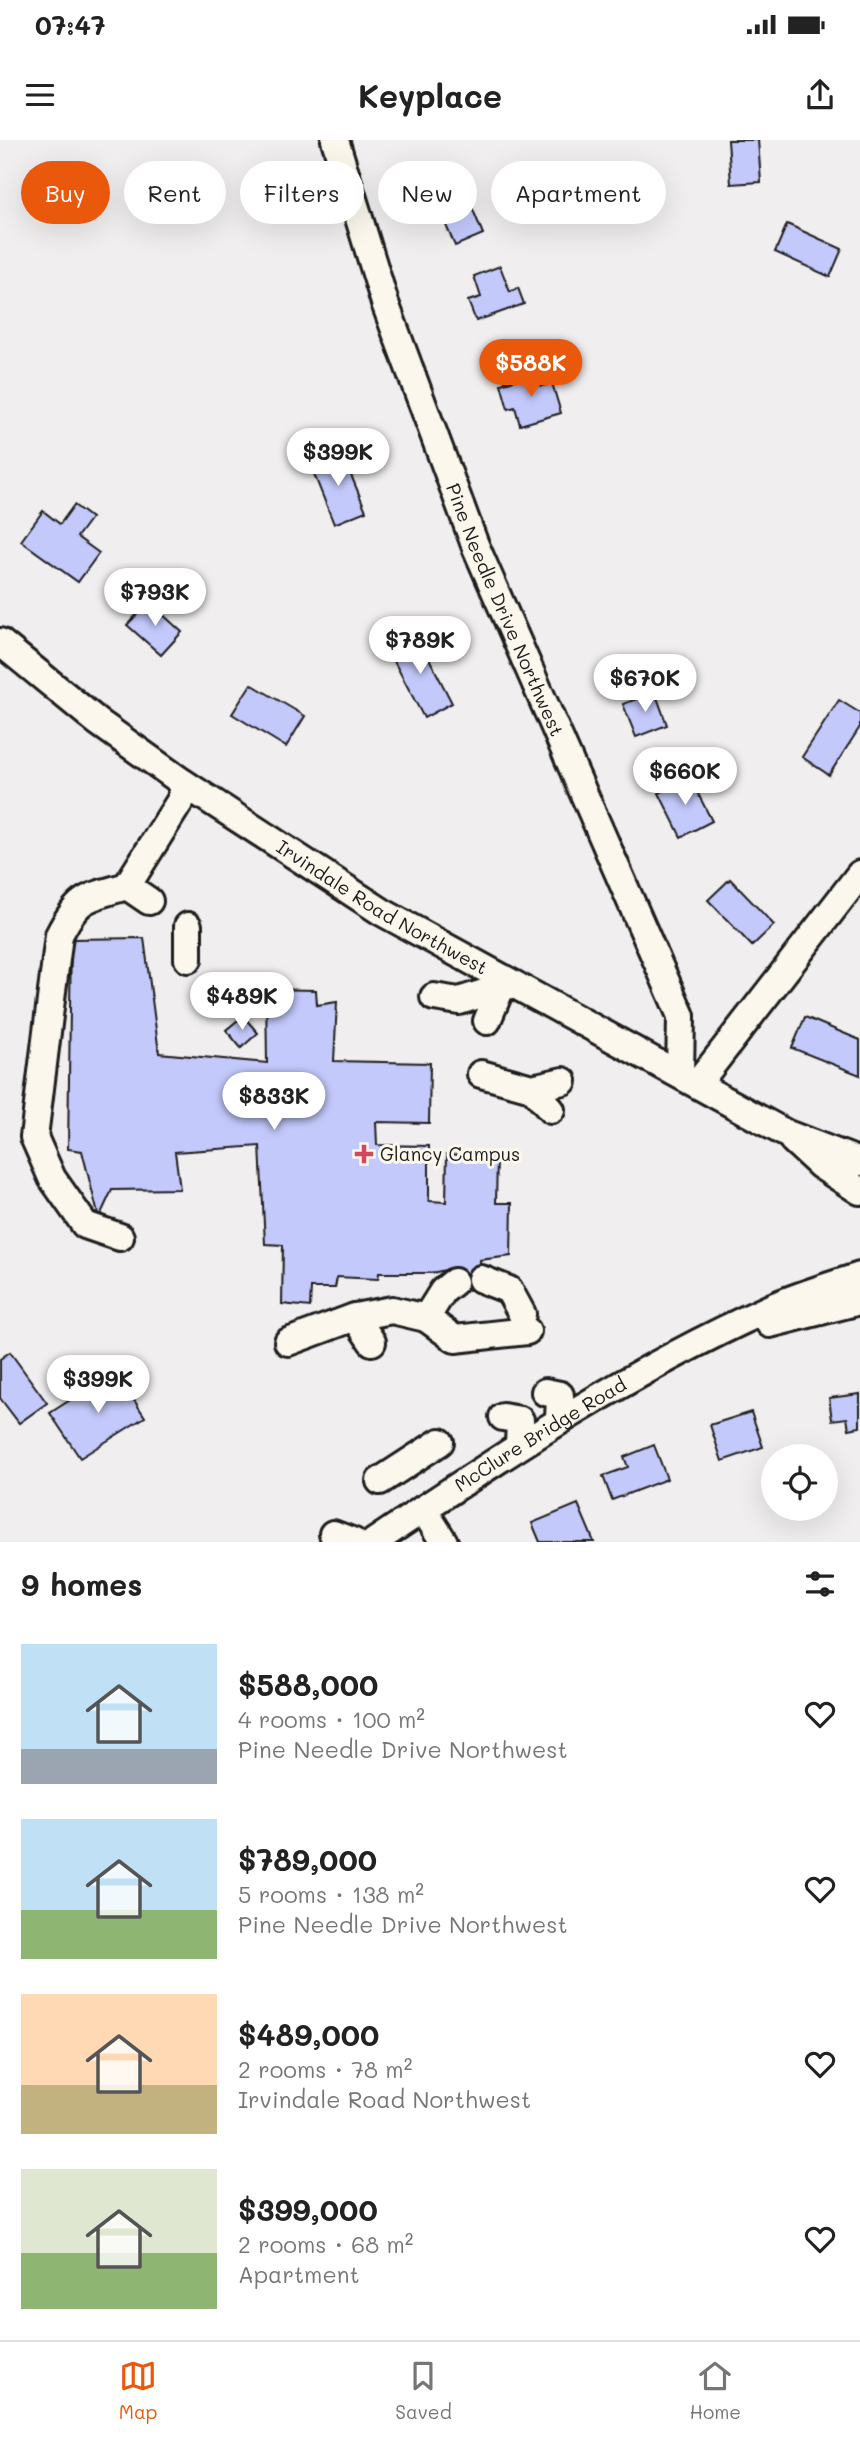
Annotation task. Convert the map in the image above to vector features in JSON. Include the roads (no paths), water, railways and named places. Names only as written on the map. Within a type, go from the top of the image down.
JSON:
[{"type":"street","name":"Pine Needle Drive Northwest","points":[[335,140],[385,303],[474,545],[681,1016],[689,1078]]},
{"type":"street","name":"Irvindale Road Northwest","points":[[0,642],[97,722],[182,782],[382,912],[507,987],[689,1078],[787,1134],[860,1162]]},
{"type":"street","points":[[120,1237],[85,1225],[52,1178],[34,1137],[59,936],[73,909],[92,897],[127,886],[182,798],[182,782]]},
{"type":"street","points":[[689,1078],[860,874]]},
{"type":"street","points":[[127,886],[149,901]]},
{"type":"street","points":[[188,926],[188,959]]},
{"type":"street","points":[[434,997],[459,1001],[507,987]]},
{"type":"street","points":[[487,1021],[507,987]]},
{"type":"street","points":[[481,1074],[532,1088],[563,1082]]},
{"type":"street","points":[[532,1088],[551,1110]]},
{"type":"street","name":"Irvindale Road Northwest","points":[[787,1134],[820,1166],[860,1191]]},
{"type":"street","name":"McClure Bridge Road","points":[[374,1542],[519,1444],[624,1381],[771,1307],[860,1276]]},
{"type":"street","points":[[288,1342],[355,1317],[392,1310],[426,1318],[455,1339],[524,1323],[509,1290],[481,1279]]},
{"type":"street","points":[[426,1318],[443,1291],[454,1282]]},
{"type":"street","name":"McClure Bridge Road","points":[[713,1337],[860,1301]]},
{"type":"street","points":[[355,1317],[372,1342]]},
{"type":"street","points":[[545,1392],[560,1395],[559,1419]]},
{"type":"street","points":[[503,1417],[520,1420],[519,1444]]},
{"type":"street","points":[[380,1481],[440,1442]]},
{"type":"street","points":[[424,1508],[444,1542]]},
{"type":"place","name":"Glancy Campus","points":[[364,1154]]}]
